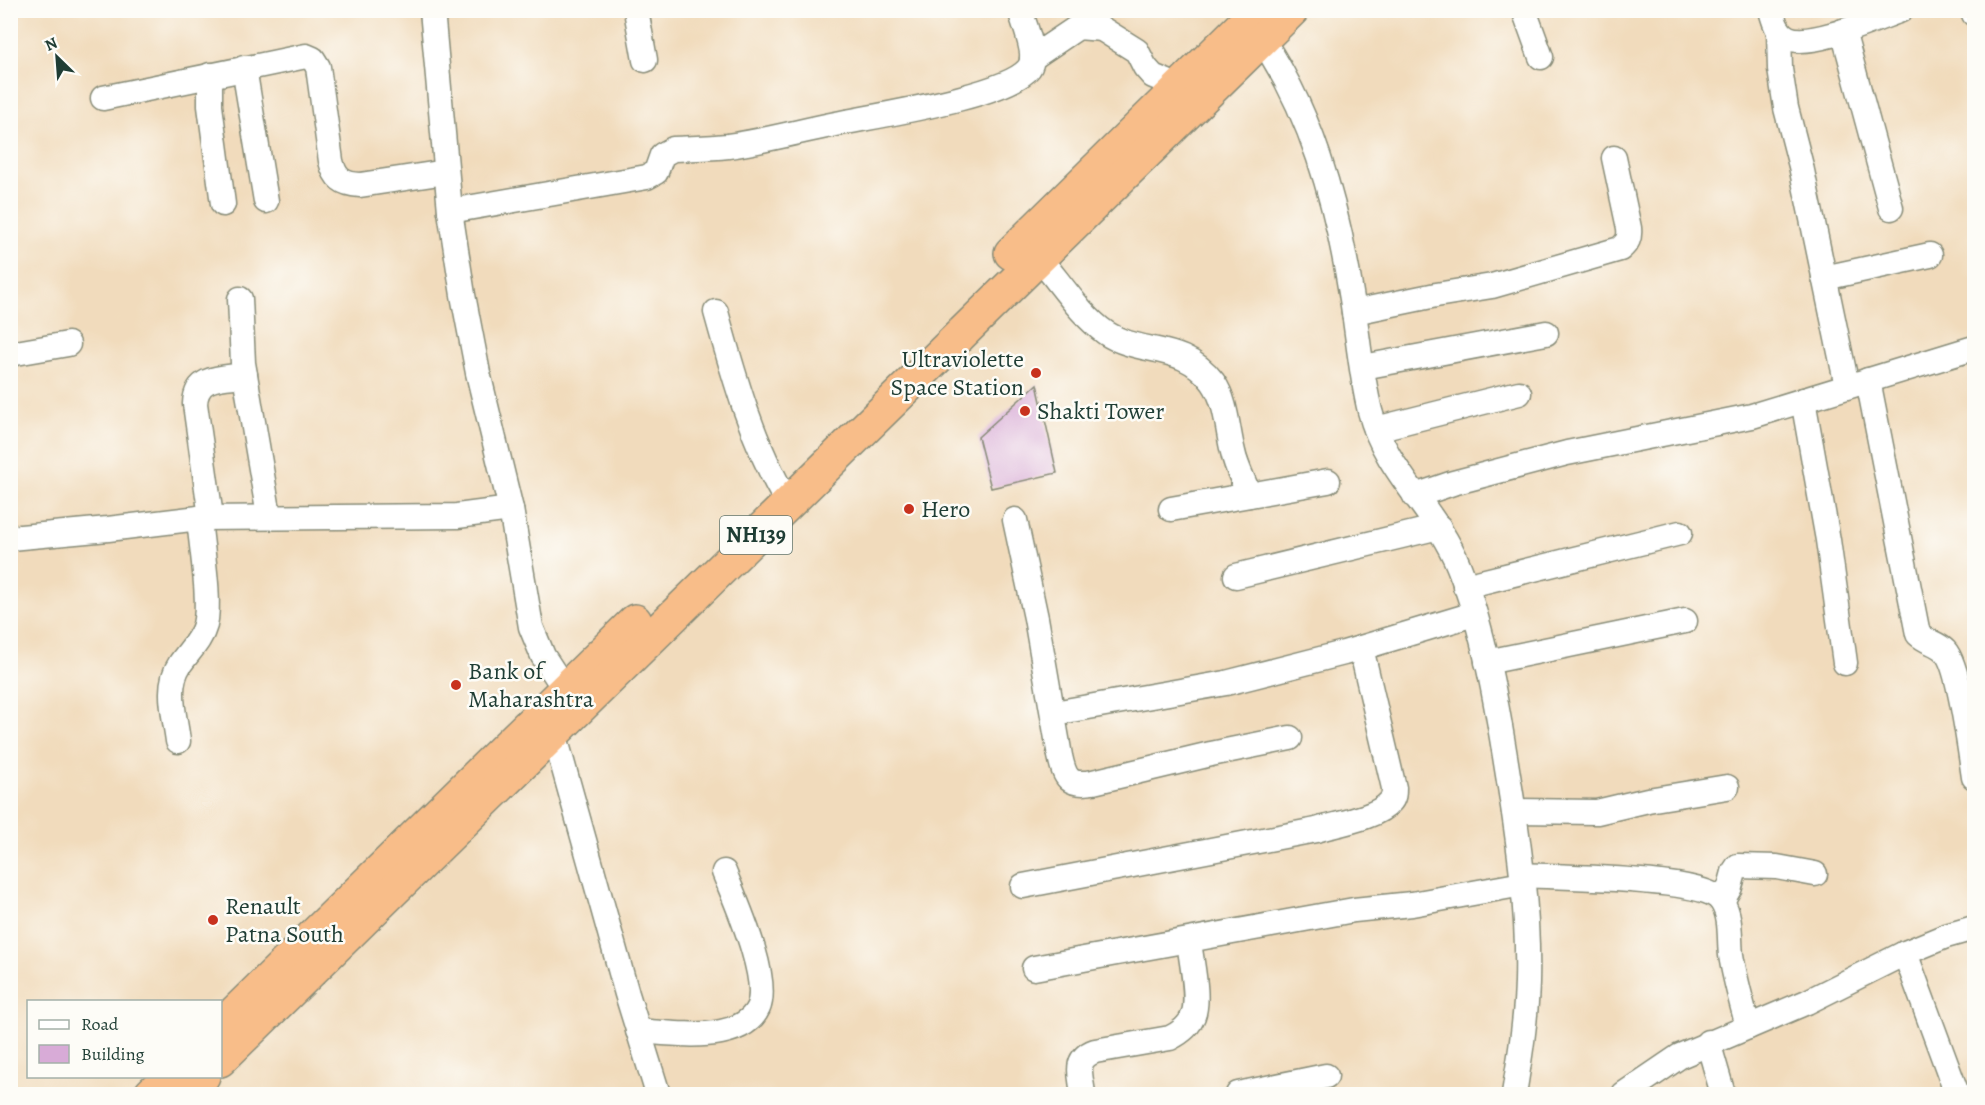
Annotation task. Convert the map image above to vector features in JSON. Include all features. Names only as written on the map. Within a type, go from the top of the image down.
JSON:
[{"type":"highway","name":"NH139","points":[[222,1025],[571,700],[782,493],[1180,87],[1256,23],[1292,10]]},
{"type":"highway","name":"NH139","points":[[782,493],[1039,258],[1256,23]]},
{"type":"highway","name":"NH139","points":[[222,1058],[554,733],[571,700]]},
{"type":"highway","points":[[151,1095],[168,1078]]},
{"type":"highway","points":[[184,1095],[202,1078]]},
{"type":"street","points":[[432,10],[450,211],[478,373],[511,509],[531,627],[543,656],[571,700]]},
{"type":"street","points":[[636,10],[645,60]]},
{"type":"street","points":[[450,211],[647,177],[656,172],[662,155],[673,149],[749,143],[960,98],[1007,82],[1031,65],[1032,58],[1020,10]]},
{"type":"street","points":[[1524,10],[1541,57]]},
{"type":"street","points":[[1775,21],[1788,38],[1804,40],[1843,31],[1900,10]]},
{"type":"street","points":[[1775,21],[1786,108],[1801,166],[1824,278],[1858,383],[1918,634],[1924,640],[1939,646],[1946,652],[1951,662],[1964,717],[1974,777]]},
{"type":"street","points":[[1256,23],[1314,141],[1342,241],[1370,411],[1376,429],[1395,469],[1439,527],[1458,565],[1487,662],[1514,812],[1522,879],[1527,981],[1523,1036],[1514,1095]]},
{"type":"street","points":[[1032,58],[1078,27],[1102,29],[1137,51],[1144,67],[1153,76],[1180,87]]},
{"type":"street","points":[[1843,31],[1892,208]]},
{"type":"street","points":[[103,98],[297,56],[306,56],[313,59],[321,78],[334,173],[338,179],[347,185],[360,185],[446,172]]},
{"type":"street","points":[[244,68],[266,201]]},
{"type":"street","points":[[210,75],[210,106],[223,204]]},
{"type":"street","points":[[1354,312],[1492,286],[1620,249],[1630,237],[1614,158]]},
{"type":"street","points":[[1824,278],[1930,255]]},
{"type":"street","points":[[1039,258],[1091,320],[1107,334],[1120,340],[1185,358],[1213,382],[1221,396],[1233,454],[1249,495]]},
{"type":"street","points":[[240,299],[245,375],[269,516]]},
{"type":"street","points":[[716,312],[732,371],[767,465],[782,493]]},
{"type":"street","points":[[1363,367],[1546,333]]},
{"type":"street","points":[[10,354],[68,344]]},
{"type":"street","points":[[1415,496],[1453,483],[1568,453],[1752,416],[1974,348]]},
{"type":"street","points":[[178,741],[171,684],[177,668],[202,634],[207,607],[205,518],[196,394],[205,382],[245,375]]},
{"type":"street","points":[[1376,429],[1519,393]]},
{"type":"street","points":[[1803,400],[1828,540],[1845,663]]},
{"type":"street","points":[[1171,509],[1328,481]]},
{"type":"street","points":[[10,538],[205,518],[457,516],[511,509]]},
{"type":"street","points":[[1016,520],[1066,777],[1081,784],[1290,738]]},
{"type":"street","points":[[1236,576],[1439,527]]},
{"type":"street","points":[[1465,586],[1680,533]]},
{"type":"street","points":[[1054,713],[1226,683],[1361,648],[1474,614]]},
{"type":"street","points":[[1487,662],[1685,621]]},
{"type":"street","points":[[1023,886],[1316,830],[1358,819],[1389,803],[1394,796],[1394,788],[1361,648]]},
{"type":"street","points":[[554,733],[658,1095]]},
{"type":"street","points":[[1514,812],[1596,812],[1648,800],[1726,787]]},
{"type":"street","points":[[1722,901],[1738,866],[1795,869],[1815,874]]},
{"type":"street","points":[[638,1031],[698,1034],[721,1032],[739,1027],[752,1019],[759,1006],[761,991],[758,970],[724,872]]},
{"type":"street","points":[[1034,968],[1354,910],[1412,904],[1522,879],[1662,883],[1706,891],[1722,901],[1726,910],[1737,986],[1748,1027]]},
{"type":"street","points":[[1630,1093],[1680,1056],[1708,1042],[1748,1027],[1853,980],[1905,953],[1946,936],[1974,928]]},
{"type":"street","points":[[1083,1095],[1080,1066],[1081,1059],[1086,1054],[1164,1040],[1180,1034],[1188,1026],[1194,1016],[1195,1005],[1189,941]]},
{"type":"street","points":[[1905,953],[1957,1095]]},
{"type":"street","points":[[1708,1042],[1723,1095]]},
{"type":"street","points":[[1238,1095],[1326,1076]]},
{"type":"building","name":"Shakti Tower","points":[[1037,384],[1057,473],[991,488],[978,437]]},
{"type":"place","name":"Ultraviolette Space Station","points":[[1036,373]]},
{"type":"place","name":"Shakti Tower","points":[[1025,411]]},
{"type":"place","name":"Hero","points":[[909,509]]},
{"type":"place","name":"Bank of Maharashtra","points":[[456,685]]},
{"type":"place","name":"Renault Patna South","points":[[213,920]]}]
